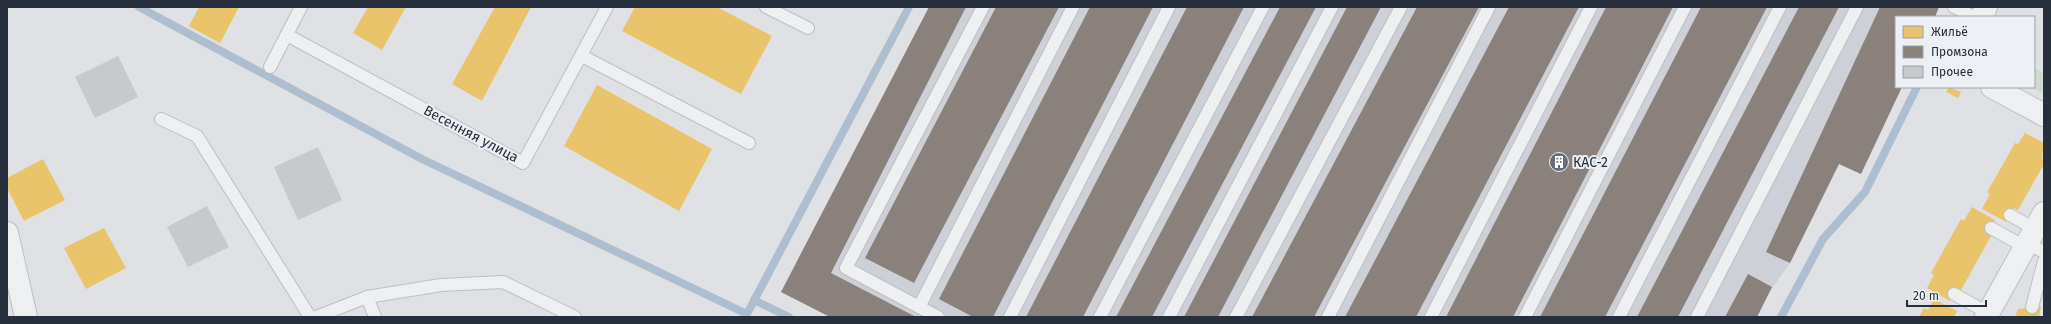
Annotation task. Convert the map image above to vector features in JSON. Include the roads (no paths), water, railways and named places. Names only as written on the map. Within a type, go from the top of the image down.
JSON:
[{"type":"street","points":[[1994,88],[2044,115]]},
{"type":"street","points":[[7,234],[26,317]]},
{"type":"street","points":[[1987,315],[2035,237]]},
{"type":"lane","points":[[270,67],[301,7]]},
{"type":"lane","name":"Весенняя улица","points":[[287,34],[522,163],[582,56],[607,7]]},
{"type":"lane","points":[[766,7],[808,28]]},
{"type":"lane","points":[[938,317],[846,268],[983,7]]},
{"type":"lane","points":[[919,307],[1073,7]]},
{"type":"lane","points":[[1010,317],[1169,7]]},
{"type":"lane","points":[[1100,317],[1263,7]]},
{"type":"lane","points":[[1169,317],[1332,7]]},
{"type":"lane","points":[[1236,317],[1401,7]]},
{"type":"lane","points":[[1328,317],[1490,7]]},
{"type":"lane","points":[[1431,317],[1591,7]]},
{"type":"lane","points":[[1525,317],[1685,7]]},
{"type":"lane","points":[[1619,317],[1780,7]]},
{"type":"lane","points":[[1697,317],[1857,7]]},
{"type":"lane","points":[[1956,11],[1982,11]]},
{"type":"lane","points":[[582,56],[749,143]]},
{"type":"lane","points":[[161,119],[197,136],[310,317]]},
{"type":"lane","points":[[2010,215],[2035,237]]},
{"type":"lane","points":[[1991,228],[2035,237]]},
{"type":"lane","points":[[2032,307],[2044,261]]},
{"type":"lane","points":[[316,317],[367,297],[441,286],[503,282],[575,317]]},
{"type":"lane","points":[[1954,294],[1987,315]]},
{"type":"lane","points":[[367,297],[375,317]]},
{"type":"waterway","points":[[139,7],[422,159],[747,314],[909,7]]},
{"type":"waterway","points":[[1781,317],[1823,239],[1865,192],[1917,88]]},
{"type":"waterway","points":[[754,300],[789,317]]},
{"type":"place","name":"КАС-2","points":[[1559,162]]}]
